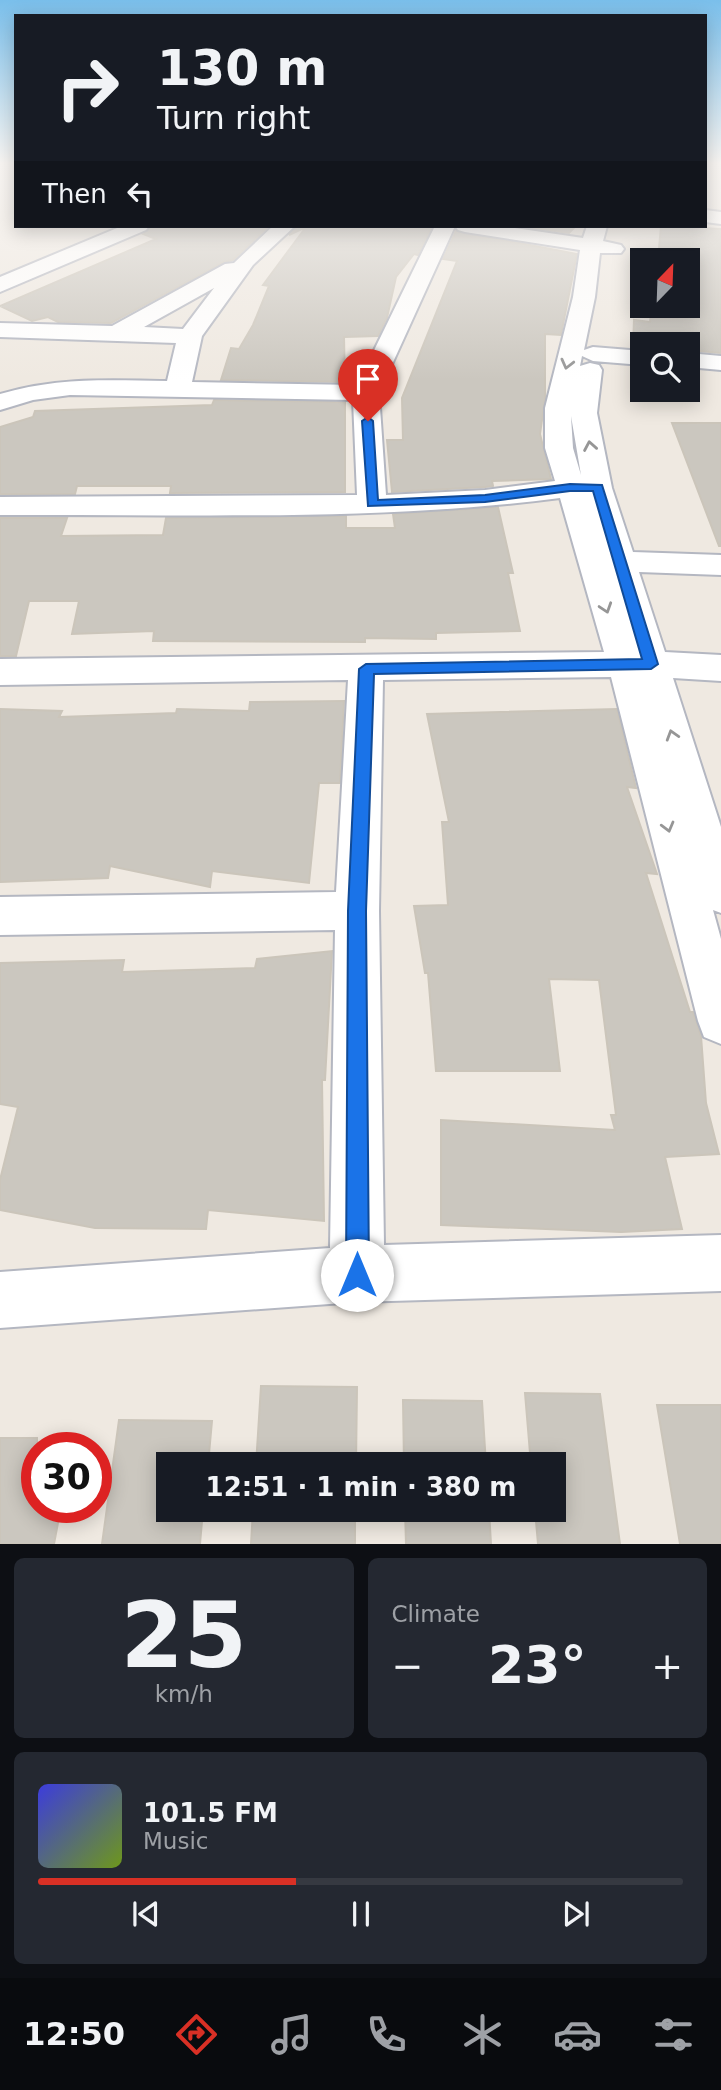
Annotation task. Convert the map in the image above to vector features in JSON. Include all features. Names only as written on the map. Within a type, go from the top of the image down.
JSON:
[{"type":"street","points":[[0,285],[115,236]]},
{"type":"street","points":[[178,387],[190,336],[246,261],[274,236]]},
{"type":"street","points":[[372,503],[366,393],[440,236]]},
{"type":"street","points":[[584,488],[584,413],[605,237]]},
{"type":"street","points":[[605,237],[584,297],[558,408],[559,448],[584,488],[638,665],[721,894]]},
{"type":"street","points":[[115,334],[246,261]]},
{"type":"street","points":[[0,330],[190,336]]},
{"type":"street","points":[[593,354],[630,357]]},
{"type":"street","points":[[700,361],[721,363]]},
{"type":"street","points":[[0,402],[30,393],[70,387],[178,387],[366,393]]},
{"type":"street","points":[[0,506],[372,503],[485,499],[584,488]]},
{"type":"street","points":[[607,561],[721,565]]},
{"type":"street","points":[[638,665],[721,1021]]},
{"type":"street","points":[[0,672],[638,665],[721,668]]},
{"type":"street","points":[[357,1275],[357,911],[366,669]]},
{"type":"street","points":[[0,916],[357,911]]},
{"type":"street","points":[[0,1300],[357,1275],[721,1263]]},
{"type":"building","points":[[148,236],[258,236],[233,260],[224,262],[111,323],[58,322],[48,317],[32,321],[0,306],[156,239]]},
{"type":"building","points":[[299,236],[427,236],[418,255],[414,254],[396,277],[387,318],[378,336],[344,337],[345,382],[221,380],[231,348],[239,349],[253,325],[269,286],[263,285]]},
{"type":"building","points":[[454,236],[483,236],[577,254],[561,335],[545,334],[545,399],[540,434],[551,479],[492,481],[493,486],[485,487],[392,492],[387,440],[403,440],[402,398],[457,261],[443,259]]},
{"type":"building","points":[[660,236],[721,236],[721,353],[700,351],[700,332],[634,332],[634,320],[650,322],[650,318],[700,318],[700,248],[659,248]]},
{"type":"building","points":[[214,400],[345,402],[345,492],[170,493],[171,486],[77,486],[75,494],[0,494],[0,427],[33,417],[35,411],[212,405]]},
{"type":"building","points":[[672,423],[721,423],[721,546],[719,546]]},
{"type":"building","points":[[498,507],[513,573],[508,573],[520,631],[436,633],[436,639],[365,638],[365,642],[153,641],[154,631],[72,634],[79,601],[29,601],[16,656],[0,656],[0,518],[67,518],[61,536],[163,535],[166,518],[346,516],[346,528],[395,528],[393,514]]},
{"type":"building","points":[[344,701],[340,783],[319,783],[309,883],[212,871],[210,887],[110,866],[108,878],[0,882],[0,709],[62,711],[59,717],[176,713],[177,709],[249,711],[250,702]]},
{"type":"building","points":[[617,709],[636,788],[627,787],[657,874],[646,873],[690,1012],[693,1012],[701,1036],[706,1103],[719,1154],[665,1157],[682,1229],[621,1232],[441,1225],[441,1120],[615,1130],[611,1115],[616,1115],[599,980],[549,979],[560,1071],[436,1071],[428,973],[425,973],[414,906],[448,905],[442,822],[449,822],[427,714]]},
{"type":"building","points":[[332,951],[325,1080],[322,1080],[324,1221],[208,1210],[206,1229],[95,1228],[0,1210],[0,1180],[18,1107],[0,1104],[0,963],[124,960],[122,972],[255,968],[257,959]]},
{"type":"building","points":[[261,1386],[357,1387],[356,1452],[257,1452]]},
{"type":"building","points":[[525,1393],[600,1394],[620,1544],[538,1544],[536,1522],[566,1522],[566,1452],[530,1452]]},
{"type":"building","points":[[403,1400],[482,1401],[485,1452],[404,1452]]},
{"type":"building","points":[[657,1405],[721,1405],[721,1544],[680,1544]]},
{"type":"building","points":[[119,1420],[212,1421],[209,1452],[156,1452],[156,1522],[202,1522],[200,1544],[102,1544],[105,1523],[112,1523],[112,1471]]},
{"type":"building","points":[[0,1438],[21,1438],[21,1523],[58,1523],[54,1544],[0,1544]]},
{"type":"building","points":[[252,1522],[355,1522],[355,1544],[251,1544]]},
{"type":"building","points":[[405,1522],[490,1522],[491,1544],[406,1544]]},
{"type":"route","points":[[357,1275],[357,911],[366,669],[651,664],[598,488],[570,488],[485,499],[372,503],[368,421]]}]
